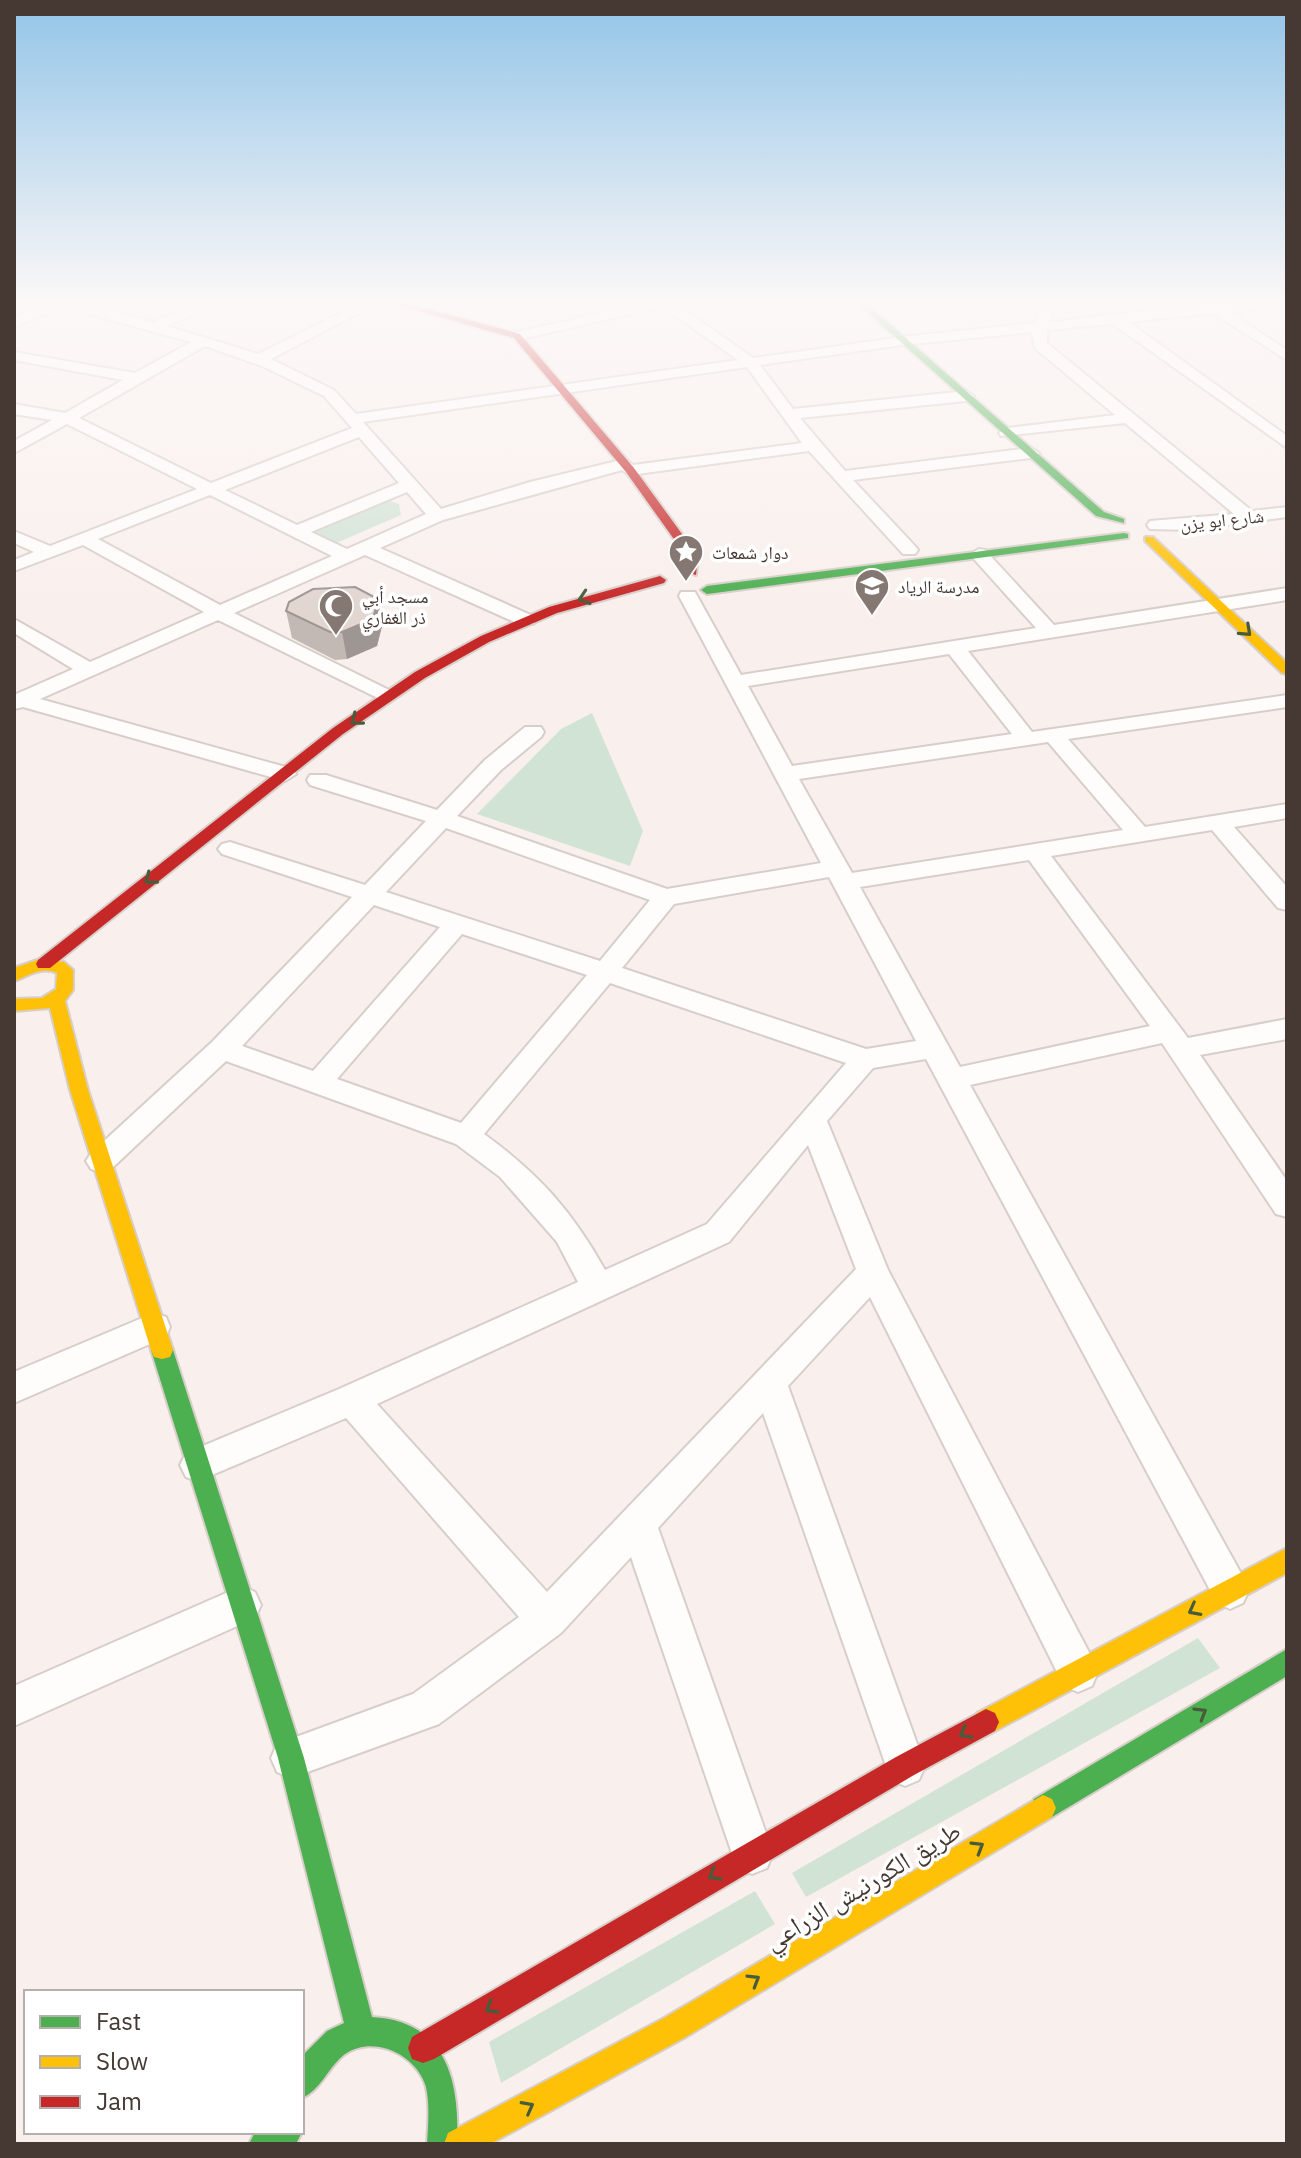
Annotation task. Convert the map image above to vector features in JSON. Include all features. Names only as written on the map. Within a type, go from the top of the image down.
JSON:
[{"type":"street","points":[[14,448],[90,405]]},
{"type":"street","points":[[340,405],[437,516]]},
{"type":"street","points":[[14,566],[210,490],[358,425],[472,405]]},
{"type":"street","points":[[573,405],[627,467],[692,556],[693,585],[735,682],[1230,1590]]},
{"type":"street","points":[[783,405],[813,446],[909,550]]},
{"type":"street","points":[[790,414],[881,405]]},
{"type":"street","points":[[976,405],[1100,514],[1120,527]]},
{"type":"street","points":[[1110,405],[1248,517]]},
{"type":"street","points":[[1235,405],[1287,443]]},
{"type":"street","points":[[14,409],[67,418],[348,557]]},
{"type":"street","points":[[1007,433],[1125,418]]},
{"type":"street","points":[[296,532],[415,488],[472,498],[627,467],[813,446]]},
{"type":"street","points":[[841,476],[1031,453]]},
{"type":"street","points":[[18,702],[437,516],[536,486]]},
{"type":"street","name":"شارع ابو يزن","points":[[1155,532],[1287,512]]},
{"type":"street","points":[[660,580],[661,589],[979,554],[1120,527]]},
{"type":"street","points":[[447,681],[534,634],[693,585],[909,550],[1120,527],[1178,535],[1186,542]]},
{"type":"street","points":[[1155,532],[1218,606],[1287,670]]},
{"type":"street","points":[[14,536],[50,552]]},
{"type":"street","points":[[84,539],[218,612],[386,696]]},
{"type":"street","points":[[367,549],[526,620]]},
{"type":"street","points":[[979,554],[1050,632]]},
{"type":"street","points":[[44,964],[386,696],[471,644],[612,589],[660,580],[669,573],[693,585]]},
{"type":"street","points":[[1227,581],[1267,617]]},
{"type":"street","points":[[735,682],[1287,594]]},
{"type":"street","points":[[14,625],[89,670]]},
{"type":"street","points":[[955,648],[1027,739]]},
{"type":"street","points":[[785,774],[1287,701]]},
{"type":"street","points":[[18,702],[285,774]]},
{"type":"street","points":[[101,1161],[222,1049],[493,765],[533,732]]},
{"type":"street","points":[[1053,735],[1138,833]]},
{"type":"street","points":[[318,780],[442,819],[666,897],[1035,851],[1287,811]]},
{"type":"street","points":[[1217,822],[1287,902]]},
{"type":"street","points":[[230,849],[865,1059],[934,1048]]},
{"type":"street","points":[[1035,851],[1175,1041],[1287,1205]]},
{"type":"street","points":[[466,1136],[666,897]]},
{"type":"street","points":[[318,1083],[457,923]]},
{"type":"street","points":[[16,1009],[46,1005],[56,1000],[76,971],[44,964],[17,968]]},
{"type":"street","points":[[56,1000],[101,1161],[291,1758],[361,2032]]},
{"type":"street","points":[[952,1079],[1175,1041],[1287,1029]]},
{"type":"street","points":[[222,1049],[466,1136],[511,1169],[568,1233],[598,1288]]},
{"type":"street","points":[[198,1465],[351,1400],[718,1233],[865,1059]]},
{"type":"street","points":[[812,1119],[873,1272],[1078,1672]]},
{"type":"street","points":[[291,1758],[425,1710],[547,1620],[873,1272]]},
{"type":"street","points":[[14,1388],[154,1327]]},
{"type":"street","points":[[769,1381],[905,1766]]},
{"type":"street","points":[[351,1400],[547,1620]]},
{"type":"street","points":[[638,1524],[752,1853]]},
{"type":"street","points":[[423,2048],[905,1766],[1287,1560]]},
{"type":"street","points":[[14,1706],[242,1605]]},
{"type":"street","name":"طريق الكورنيش الزراعي","points":[[459,2144],[674,2028],[1287,1662]]},
{"type":"street","points":[[304,2080],[320,2057],[340,2041],[361,2032],[384,2030],[404,2036],[423,2048],[436,2069],[445,2095],[446,2124],[442,2144]]},
{"type":"street","points":[[264,2144],[283,2134]]},
{"type":"green space","points":[[383,499],[399,504],[401,515],[334,544],[305,530]]},
{"type":"green space","points":[[592,713],[643,831],[630,866],[477,814],[561,729]]},
{"type":"green space","points":[[1198,1638],[1220,1668],[806,1897],[792,1873]]},
{"type":"green space","points":[[755,1891],[775,1924],[501,2083],[489,2042]]},
{"type":"building","points":[[355,587],[378,599],[373,619],[342,632],[330,632],[286,611],[289,602],[313,589]]},
{"type":"traffic: fast","points":[[976,405],[1100,514],[1120,521]]},
{"type":"traffic: fast","points":[[707,590],[1124,536]]},
{"type":"traffic: fast","points":[[162,1350],[291,1758],[361,2032]]},
{"type":"traffic: fast","points":[[1043,1808],[1287,1662]]},
{"type":"traffic: fast","points":[[304,2080],[320,2056],[337,2042],[368,2032],[384,2032],[399,2037],[425,2057],[439,2080],[443,2107],[442,2144]]},
{"type":"traffic: fast","points":[[264,2144],[283,2134]]},
{"type":"traffic: slow","points":[[1149,539],[1287,670]]},
{"type":"traffic: slow","points":[[14,975],[40,965],[52,965],[65,970],[66,981],[64,990],[52,1001],[34,1006],[14,1005]]},
{"type":"traffic: slow","points":[[56,1000],[79,1090],[162,1350]]},
{"type":"traffic: slow","points":[[986,1722],[1287,1560]]},
{"type":"traffic: slow","points":[[459,2144],[674,2028],[1043,1808]]},
{"type":"traffic: jam","points":[[575,405],[630,470],[692,556],[692,572]]},
{"type":"traffic: jam","points":[[44,964],[338,731],[420,675],[485,639],[553,610],[660,580]]},
{"type":"traffic: jam","points":[[423,2048],[905,1766],[986,1722]]},
{"type":"place","name":"دوار شمعات","points":[[686,583]]},
{"type":"place","name":"مدرسة الرياد","points":[[872,617]]},
{"type":"place","name":"مسجد أبي ذر الغفاري","points":[[336,637]]}]
